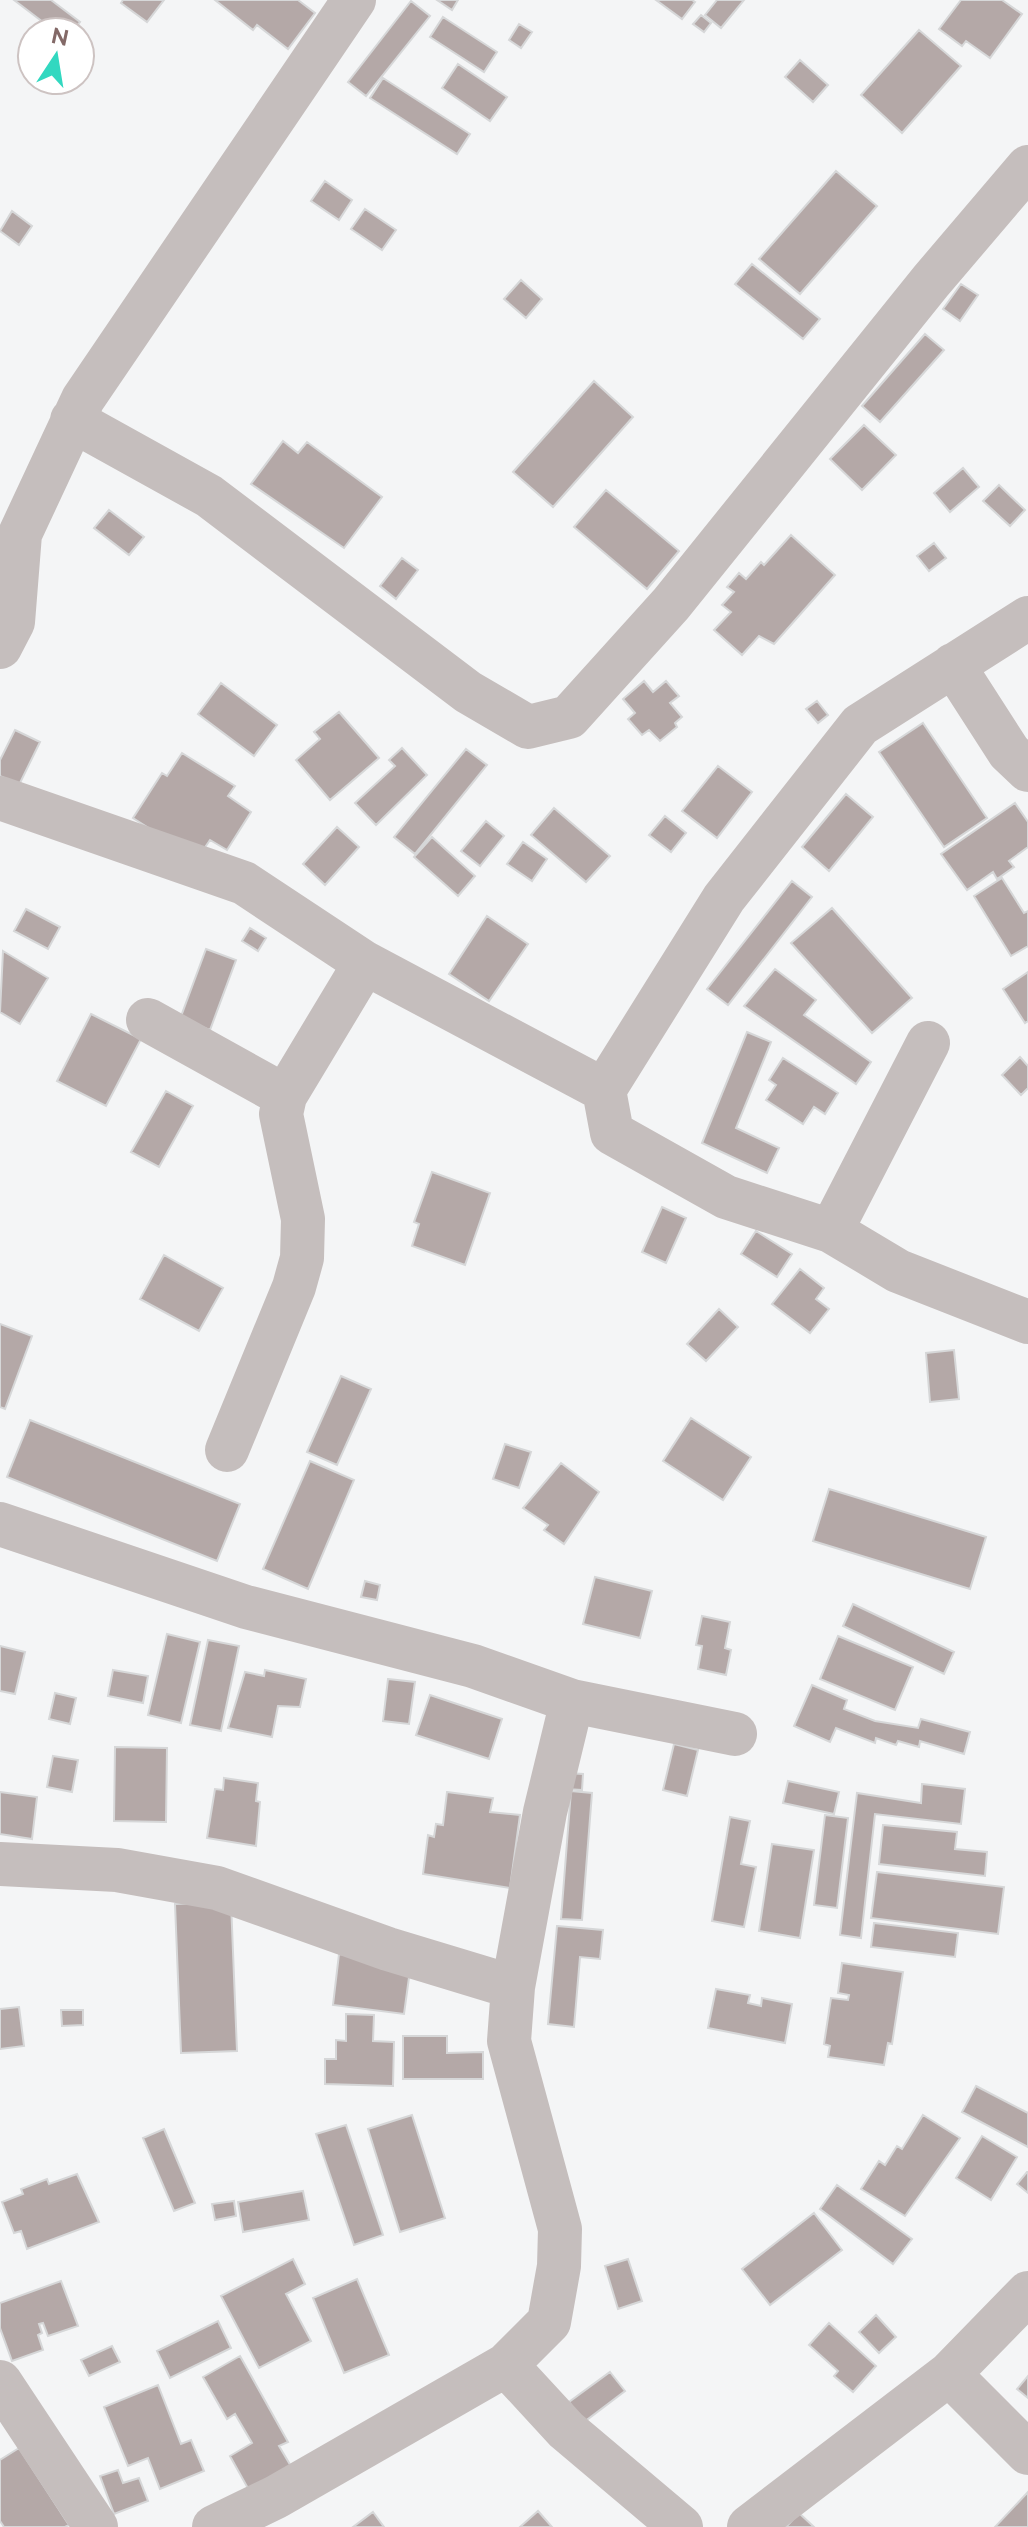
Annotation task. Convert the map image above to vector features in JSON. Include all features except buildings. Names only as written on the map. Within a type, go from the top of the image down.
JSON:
[{"type":"street","points":[[0,647],[13,622],[20,534],[83,399],[354,0]]},
{"type":"street","points":[[72,420],[209,496],[468,692],[528,727],[569,717],[732,532],[771,476],[1028,167]]},
{"type":"street","points":[[1028,618],[860,725],[724,898],[604,1090],[612,1133],[726,1197],[831,1231],[898,1271],[1028,1322]]},
{"type":"street","points":[[953,665],[1009,752],[1028,770]]},
{"type":"street","points":[[0,798],[244,883],[365,963],[604,1090]]},
{"type":"street","points":[[227,1450],[294,1287],[302,1258],[303,1219],[281,1114],[285,1096],[365,963]]},
{"type":"street","points":[[148,1020],[285,1096]]},
{"type":"street","points":[[831,1231],[928,1043]]},
{"type":"street","points":[[0,1524],[246,1607],[473,1666],[572,1701],[735,1734]]},
{"type":"street","points":[[214,2527],[276,2497],[506,2365],[549,2322],[559,2266],[560,2229],[509,2041],[513,1987],[545,1812],[572,1701]]},
{"type":"street","points":[[0,1864],[117,1870],[217,1888],[388,1949],[513,1987]]},
{"type":"street","points":[[749,2527],[949,2374],[1028,2293]]},
{"type":"street","points":[[506,2365],[566,2430],[681,2527]]},
{"type":"street","points":[[949,2374],[1028,2453]]},
{"type":"street","points":[[0,2382],[96,2527]]}]
